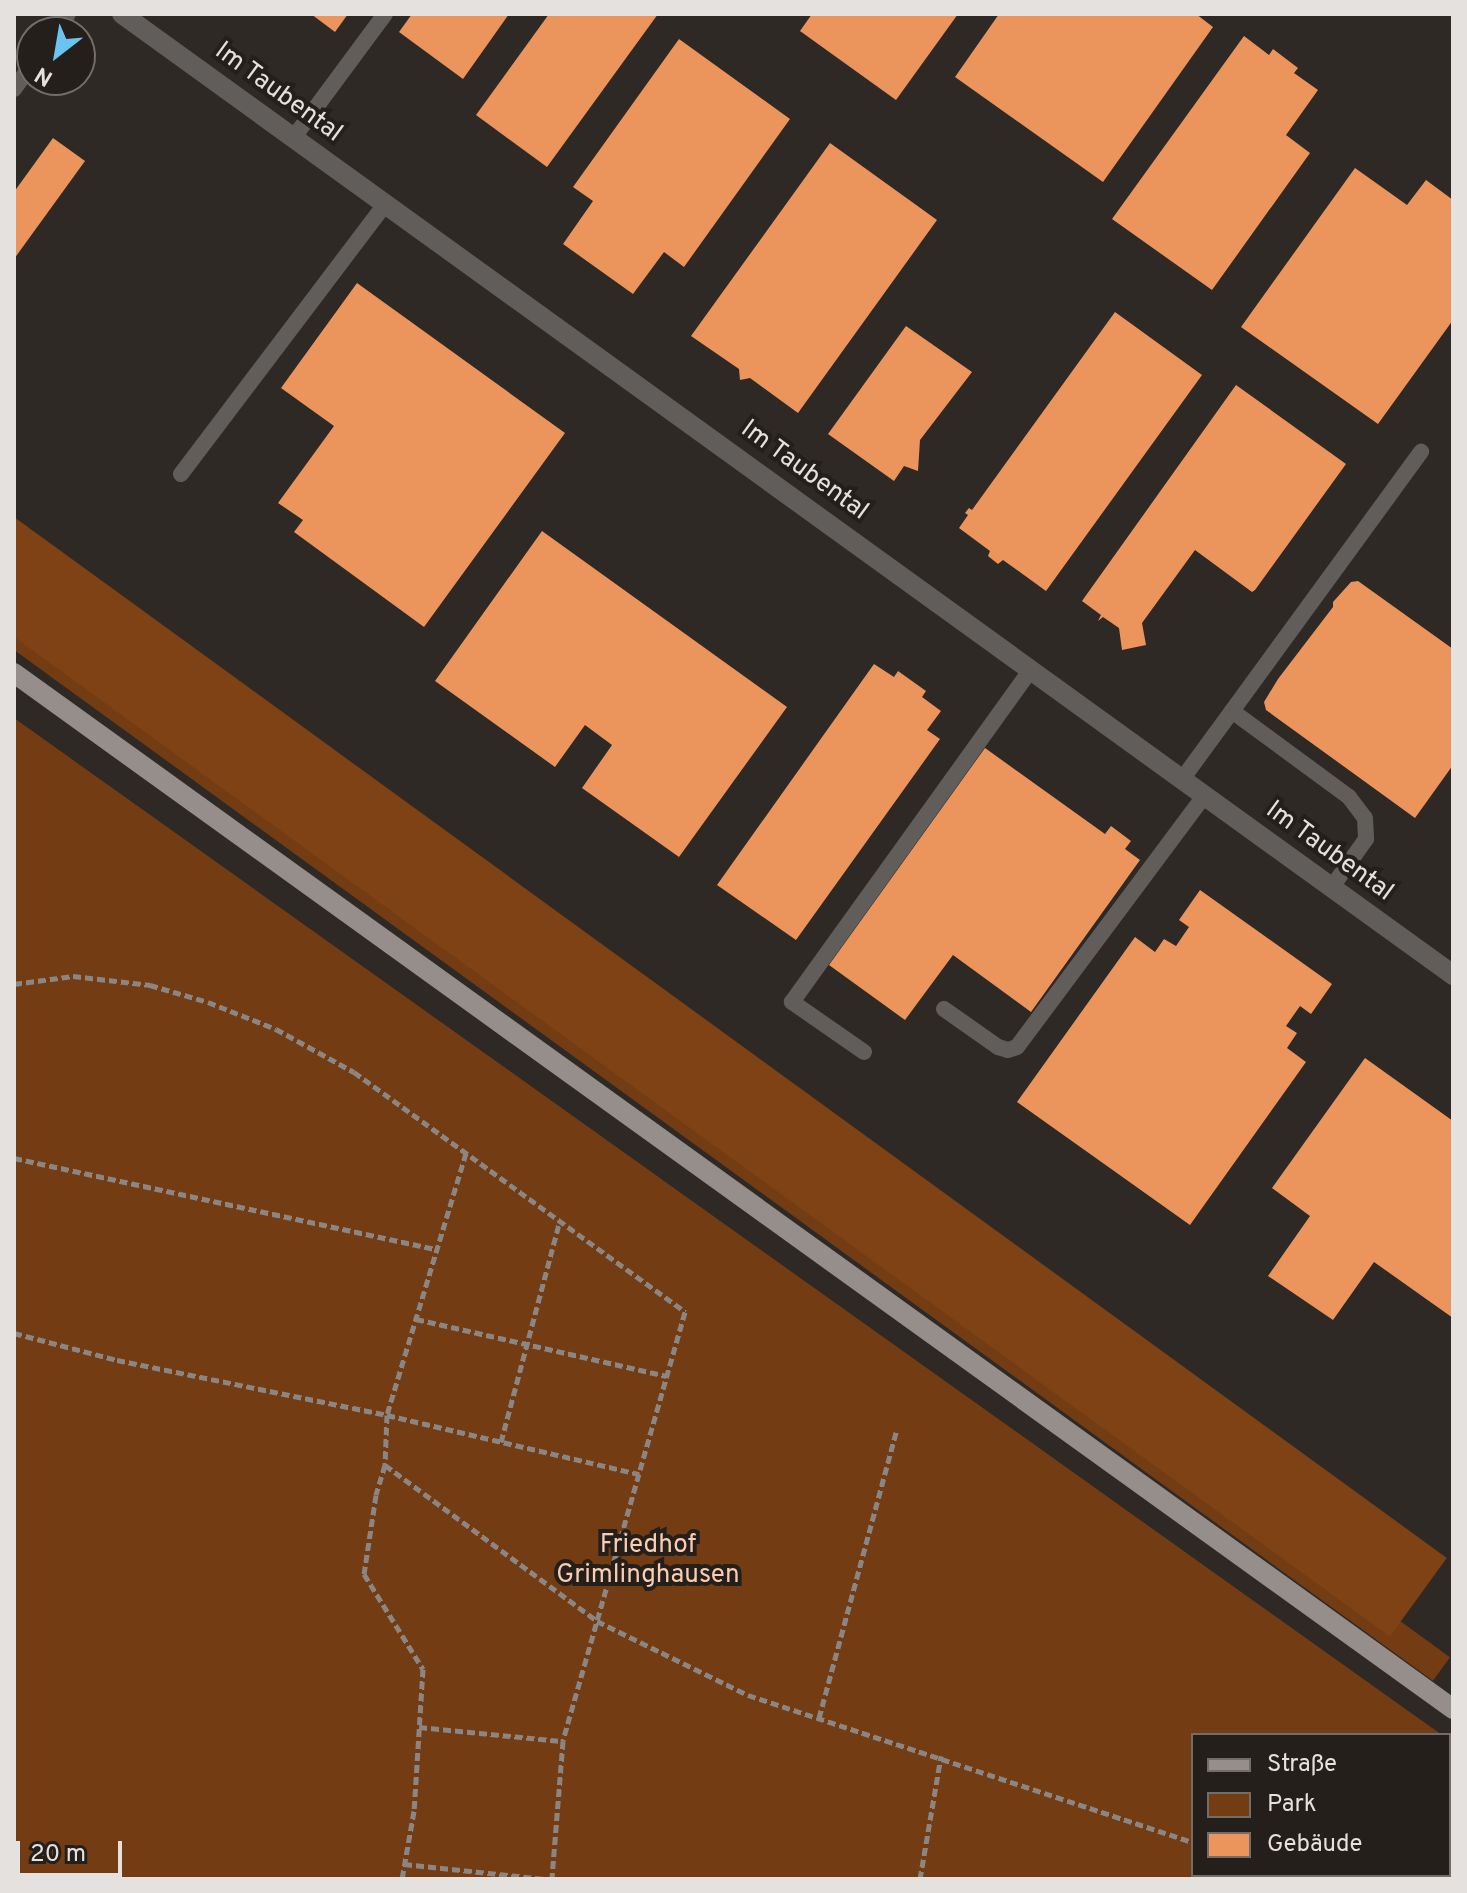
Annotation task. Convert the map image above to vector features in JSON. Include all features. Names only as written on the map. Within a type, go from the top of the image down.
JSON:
[{"type":"main road","points":[[14,673],[1453,1709]]},
{"type":"street","name":"Im Taubental","points":[[122,14],[1453,975]]},
{"type":"lane","points":[[294,137],[385,14]]},
{"type":"lane","points":[[181,474],[386,203]]},
{"type":"lane","points":[[1183,778],[1421,452]]},
{"type":"lane","points":[[864,1052],[792,1002],[1031,669]]},
{"type":"lane","points":[[1232,711],[1349,797],[1365,818],[1366,839],[1332,887]]},
{"type":"lane","points":[[944,1009],[998,1047],[1008,1050],[1017,1047],[1205,795]]},
{"type":"path","points":[[14,984],[73,976],[150,985],[208,1002],[276,1029],[354,1072],[685,1312],[563,1741],[552,1879]]},
{"type":"path","points":[[402,1879],[414,1811],[423,1669],[364,1574],[376,1495],[385,1465],[387,1415],[466,1153]]},
{"type":"path","points":[[14,1158],[436,1249]]},
{"type":"path","points":[[501,1442],[560,1221]]},
{"type":"path","points":[[416,1319],[667,1376]]},
{"type":"path","points":[[14,1333],[117,1360],[387,1415],[639,1474]]},
{"type":"path","points":[[819,1718],[896,1432]]},
{"type":"path","points":[[385,1465],[597,1621],[748,1695],[941,1756],[1191,1841]]},
{"type":"path","points":[[419,1727],[563,1741]]},
{"type":"path","points":[[920,1879],[941,1756]]},
{"type":"path","points":[[404,1864],[544,1879]]},
{"type":"green space","points":[[14,614],[1450,1657],[1433,1681],[14,650]]},
{"type":"green space","name":"Friedhof Grimlinghausen","points":[[14,718],[1439,1733],[1191,1733],[1191,1877],[1451,1877],[1451,1742],[1453,1743],[1453,1879],[14,1879]]},
{"type":"shaded area","points":[[14,517],[1447,1558],[1390,1636],[14,637]]},
{"type":"building","points":[[311,14],[348,14],[335,32]]},
{"type":"building","points":[[412,14],[509,14],[463,79],[399,32]]},
{"type":"building","points":[[549,14],[658,14],[547,167],[476,115]]},
{"type":"building","points":[[812,14],[958,14],[896,100],[800,31]]},
{"type":"building","points":[[999,14],[1196,14],[1213,27],[1103,182],[955,77]]},
{"type":"building","points":[[1244,36],[1269,55],[1273,49],[1298,68],[1294,73],[1318,90],[1286,135],[1310,153],[1212,290],[1112,219]]},
{"type":"building","points":[[679,39],[790,119],[684,267],[664,252],[633,294],[563,244],[593,201],[573,187]]},
{"type":"building","points":[[53,138],[85,161],[14,259],[14,192]]},
{"type":"building","points":[[830,143],[937,220],[798,413],[750,378],[740,380],[739,369],[691,336]]},
{"type":"building","points":[[1355,168],[1407,205],[1426,180],[1453,200],[1453,320],[1378,424],[1241,327]]},
{"type":"building","points":[[357,283],[565,433],[424,627],[294,532],[303,520],[278,503],[334,426],[281,388]]},
{"type":"building","points":[[1115,312],[1202,375],[1046,591],[1003,560],[998,564],[988,556],[990,551],[959,528],[968,515],[965,513],[969,508],[972,510]]},
{"type":"building","points":[[906,326],[972,372],[920,440],[918,471],[904,466],[894,481],[828,434]]},
{"type":"building","points":[[1236,385],[1346,464],[1255,590],[1252,592],[1195,550],[1142,623],[1146,645],[1122,650],[1119,628],[1103,617],[1098,621],[1101,615],[1082,601]]},
{"type":"building","points":[[542,531],[787,707],[679,857],[582,788],[612,745],[585,725],[555,767],[435,681]]},
{"type":"building","points":[[1358,581],[1453,649],[1453,765],[1415,818],[1266,710],[1264,702],[1333,607],[1333,602],[1351,582]]},
{"type":"building","points":[[874,664],[894,677],[898,671],[926,691],[922,697],[941,711],[927,730],[940,739],[796,940],[717,885]]},
{"type":"building","points":[[985,748],[1105,834],[1111,826],[1131,841],[1125,849],[1140,860],[1031,1012],[953,955],[905,1020],[829,965]]},
{"type":"building","points":[[1200,890],[1332,984],[1311,1014],[1300,1006],[1286,1026],[1297,1033],[1287,1048],[1306,1062],[1190,1225],[1017,1102],[1135,937],[1155,952],[1164,939],[1176,946],[1189,927],[1179,920]]},
{"type":"building","points":[[1365,1058],[1453,1121],[1453,1318],[1374,1262],[1333,1320],[1268,1276],[1310,1216],[1272,1188]]}]
